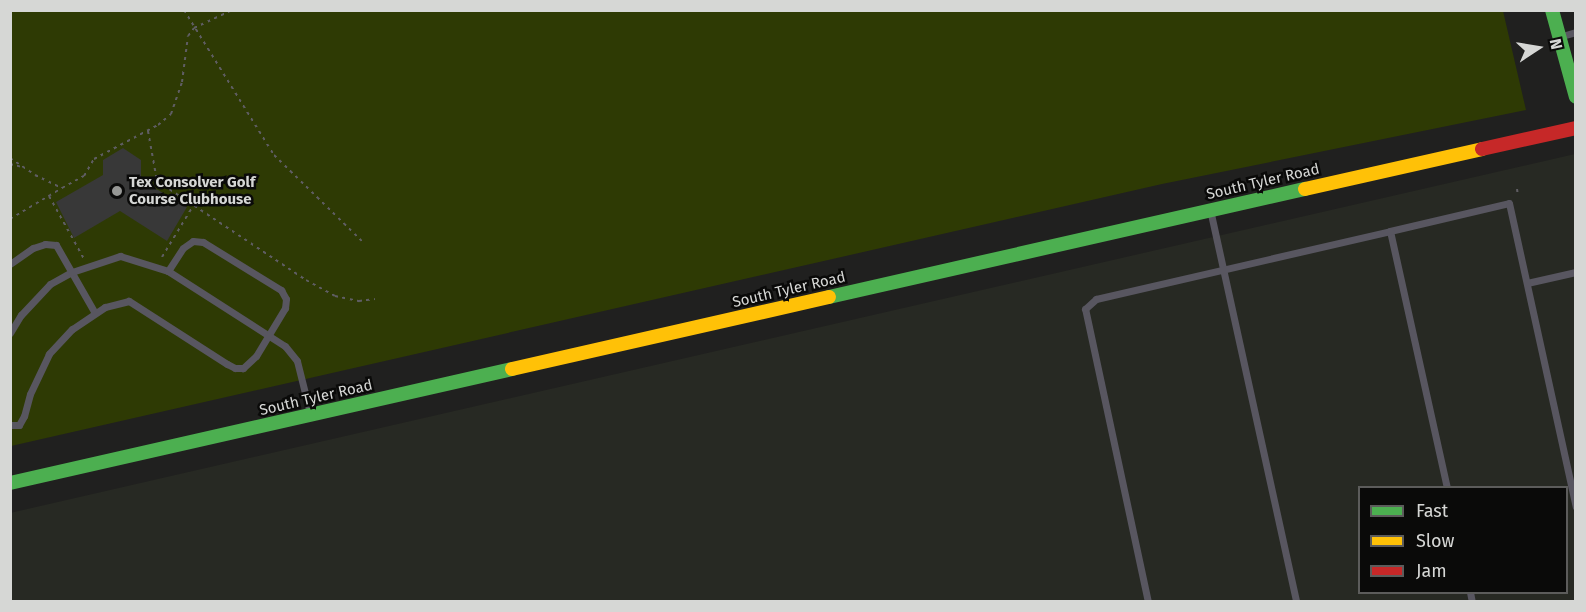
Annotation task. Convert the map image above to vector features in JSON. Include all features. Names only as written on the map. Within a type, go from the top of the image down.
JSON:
[{"type":"street","points":[[1552,10],[1575,98]]},
{"type":"street","name":"South Tyler Road","points":[[10,483],[1575,128]]},
{"type":"lane","points":[[1559,36],[1575,32]]},
{"type":"lane","points":[[1148,602],[1085,309],[1096,299],[1509,203],[1575,507]]},
{"type":"lane","points":[[1210,212],[1296,602]]},
{"type":"lane","points":[[1390,231],[1447,486]]},
{"type":"lane","points":[[10,424],[19,425],[30,394],[49,354],[72,329],[96,313],[119,302],[129,301],[235,368],[243,368],[256,356],[285,308],[286,299],[281,290],[203,242],[193,241],[183,248],[168,271]]},
{"type":"lane","points":[[10,264],[33,248],[45,244],[56,245],[96,313]]},
{"type":"lane","points":[[10,333],[21,315],[50,285],[72,272],[120,256],[168,271],[285,346],[297,361],[311,416]]},
{"type":"lane","points":[[1527,283],[1575,272]]},
{"type":"path","points":[[184,10],[274,155],[364,243]]},
{"type":"path","points":[[10,219],[84,176],[94,159],[171,114],[182,82],[188,36],[194,28],[232,10]]},
{"type":"path","points":[[147,130],[157,181],[335,296],[359,301],[375,299]]},
{"type":"path","points":[[10,158],[62,188]]},
{"type":"path","points":[[10,164],[25,168]]},
{"type":"path","points":[[49,196],[88,266]]},
{"type":"path","points":[[156,267],[194,206]]},
{"type":"shaded area","points":[[1575,154],[1575,601],[11,601],[10,513]]},
{"type":"green space","points":[[10,11],[1503,11],[1526,110],[1162,184],[11,446]]},
{"type":"building","name":"Tex Consolver Golf Course Clubhouse","points":[[123,148],[141,160],[141,180],[187,207],[167,241],[120,211],[74,238],[56,202],[103,175],[103,160]]},
{"type":"traffic: fast","points":[[1552,10],[1576,97]]},
{"type":"traffic: fast","points":[[829,297],[1305,189]]},
{"type":"traffic: fast","points":[[10,483],[512,369]]},
{"type":"traffic: slow","points":[[1305,189],[1482,149]]},
{"type":"traffic: slow","points":[[512,369],[829,297]]},
{"type":"traffic: jam","points":[[1482,149],[1576,128]]},
{"type":"place","name":"Tex Consolver Golf Course Clubhouse","points":[[117,191]]}]
